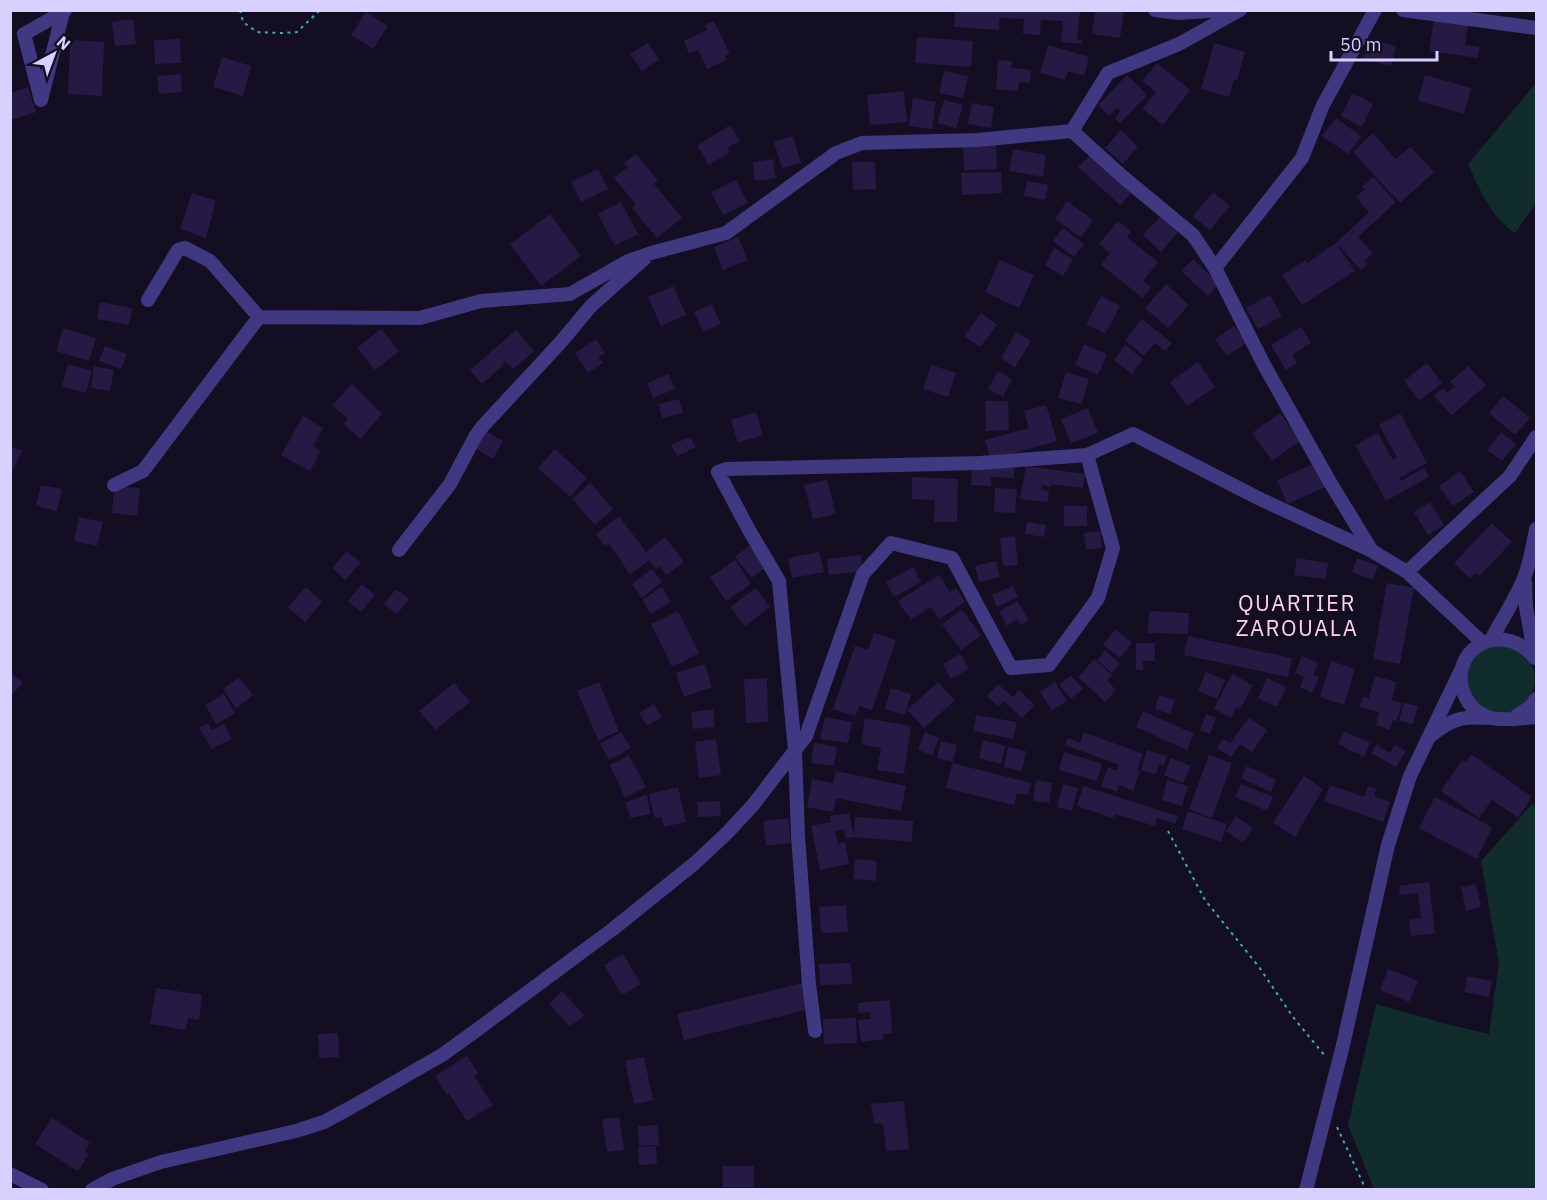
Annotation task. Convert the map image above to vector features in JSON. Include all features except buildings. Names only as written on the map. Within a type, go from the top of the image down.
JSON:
[{"type":"street","points":[[1155,10],[1178,13],[1224,10]]},
{"type":"street","points":[[1072,131],[1108,74],[1179,44],[1240,10]]},
{"type":"street","points":[[1215,268],[1302,158],[1323,105],[1375,10]]},
{"type":"street","points":[[1403,10],[1536,28]]},
{"type":"street","points":[[64,11],[60,23],[41,100],[24,34],[64,11]]},
{"type":"street","points":[[148,300],[178,250],[185,248],[210,261],[259,317],[420,318],[481,301],[570,294],[628,261],[726,233],[836,153],[862,142],[977,140],[1072,131],[1193,235],[1215,268],[1263,363],[1331,484],[1372,551]]},
{"type":"street","points":[[399,550],[450,484],[482,427],[591,306],[651,253]]},
{"type":"street","points":[[114,485],[142,471],[259,317]]},
{"type":"street","points":[[816,1031],[809,984],[798,836],[795,750],[779,581],[748,530],[718,472],[728,469],[980,463],[1087,455],[1133,434],[1260,499],[1372,551],[1407,572],[1487,641],[1504,639],[1516,642],[1527,648],[1536,659]]},
{"type":"street","points":[[1407,572],[1510,476],[1536,437]]},
{"type":"street","points":[[92,1190],[112,1179],[162,1162],[296,1131],[324,1122],[441,1055],[613,928],[694,863],[753,805],[806,736],[863,574],[891,543],[952,558],[1011,668],[1049,665],[1098,598],[1113,548],[1087,455]]},
{"type":"street","points":[[1306,1190],[1337,1069],[1388,845],[1410,776],[1462,668],[1474,649],[1487,641],[1510,608],[1525,577],[1536,529]]},
{"type":"street","points":[[1525,577],[1526,607],[1536,659]]},
{"type":"street","points":[[1462,668],[1463,692],[1477,712],[1488,717],[1507,718],[1522,714],[1536,699]]},
{"type":"street","points":[[1427,739],[1454,720],[1470,717],[1536,717]]},
{"type":"street","points":[[10,1174],[42,1190]]},
{"type":"path","points":[[240,10],[243,22],[257,32],[281,33],[297,32],[320,10]]},
{"type":"path","points":[[1168,831],[1205,900],[1258,967],[1293,1017],[1337,1069]]},
{"type":"path","points":[[1327,1106],[1366,1190]]},
{"type":"green space","points":[[1536,83],[1536,203],[1515,233],[1493,211],[1468,164]]},
{"type":"green space","points":[[1501,645],[1514,648],[1525,655],[1532,666],[1535,679],[1532,692],[1525,703],[1514,710],[1501,713],[1488,710],[1477,703],[1470,692],[1467,679],[1470,666],[1477,655],[1488,648]]},
{"type":"green space","points":[[1532,804],[1536,806],[1536,1189],[1374,1189],[1348,1125],[1376,1004],[1489,1034],[1499,963],[1481,861]]},
{"type":"district","name":"QUARTIER ZAROUALA","points":[[1297,614]]}]
